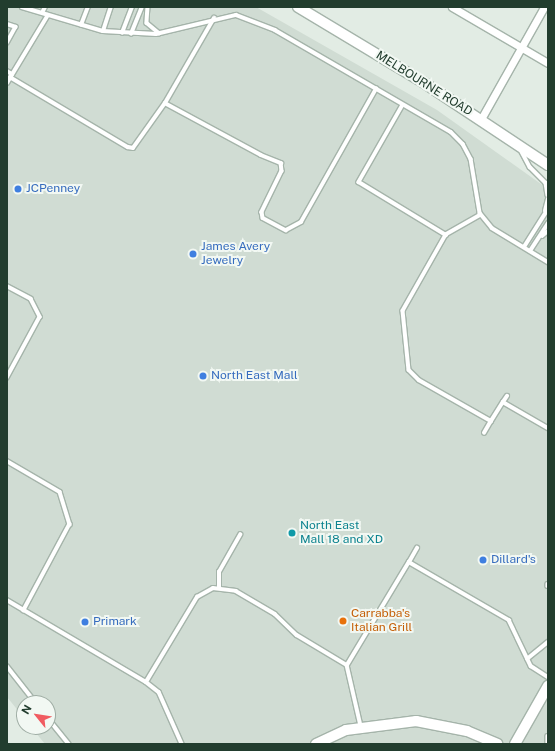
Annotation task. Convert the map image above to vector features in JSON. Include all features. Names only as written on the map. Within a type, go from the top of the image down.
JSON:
[{"type":"main road","name":"MELBOURNE ROAD","points":[[298,7],[481,119],[517,142],[548,165]]},
{"type":"main road","points":[[515,744],[548,686]]},
{"type":"main road","points":[[316,744],[361,727],[416,721],[467,731],[497,744]]},
{"type":"street","points":[[452,7],[548,63]]},
{"type":"street","points":[[481,119],[520,47],[544,7]]},
{"type":"lane","points":[[22,7],[103,31],[131,34],[159,33],[214,18],[236,15],[250,19],[313,51],[403,105],[443,126],[463,144],[471,159],[482,215],[492,228],[548,262]]},
{"type":"lane","points":[[42,13],[45,7]]},
{"type":"lane","points":[[82,25],[88,7]]},
{"type":"lane","points":[[103,31],[111,7]]},
{"type":"lane","points":[[122,33],[132,7]]},
{"type":"lane","points":[[148,7],[147,23],[159,33]]},
{"type":"lane","points":[[131,34],[142,8]]},
{"type":"lane","points":[[7,83],[48,15]]},
{"type":"lane","points":[[7,71],[11,76],[133,148],[165,103],[214,18]]},
{"type":"lane","points":[[7,24],[16,27],[7,43]]},
{"type":"lane","points":[[165,103],[261,155],[281,163],[282,171],[262,212],[263,218],[286,230],[301,222],[376,89]]},
{"type":"lane","points":[[403,105],[359,182],[446,235]]},
{"type":"lane","points":[[517,142],[530,167],[546,183],[548,195]]},
{"type":"lane","points":[[544,216],[548,199]]},
{"type":"lane","points":[[524,247],[548,209]]},
{"type":"lane","points":[[482,215],[446,235],[402,315],[409,370],[419,380],[491,421]]},
{"type":"lane","points":[[530,251],[548,223]]},
{"type":"lane","points":[[539,238],[548,231]]},
{"type":"lane","points":[[7,286],[31,300],[40,316],[7,378]]},
{"type":"lane","points":[[484,432],[507,396]]},
{"type":"lane","points":[[503,402],[548,428]]},
{"type":"lane","points":[[7,461],[60,492],[70,524],[24,610]]},
{"type":"lane","points":[[218,588],[219,572],[240,535]]},
{"type":"lane","points":[[361,727],[347,665],[417,548]]},
{"type":"lane","points":[[410,562],[509,620],[526,660],[548,677]]},
{"type":"lane","points":[[146,682],[197,597],[218,588],[236,591],[275,614],[297,635],[347,665]]},
{"type":"lane","points":[[7,600],[146,682],[159,692],[182,744]]},
{"type":"lane","points":[[526,660],[548,642]]},
{"type":"lane","points":[[7,666],[30,695]]},
{"type":"lane","points":[[56,728],[68,744]]},
{"type":"lane","points":[[548,736],[548,742]]},
{"type":"shaded area","name":"North East Mall","points":[[7,7],[256,7],[437,110],[548,189],[548,744],[45,744],[38,735],[56,735],[56,695],[16,695],[16,708],[7,697]]},
{"type":"place","name":"JCPenney","points":[[18,189]]},
{"type":"place","name":"James Avery Jewelry","points":[[193,254]]},
{"type":"place","name":"North East Mall","points":[[203,376]]},
{"type":"place","name":"North East Mall 18 and XD","points":[[292,533]]},
{"type":"place","name":"Dillard's","points":[[483,560]]},
{"type":"place","name":"Carrabba's Italian Grill","points":[[343,621]]},
{"type":"place","name":"Primark","points":[[85,622]]}]
